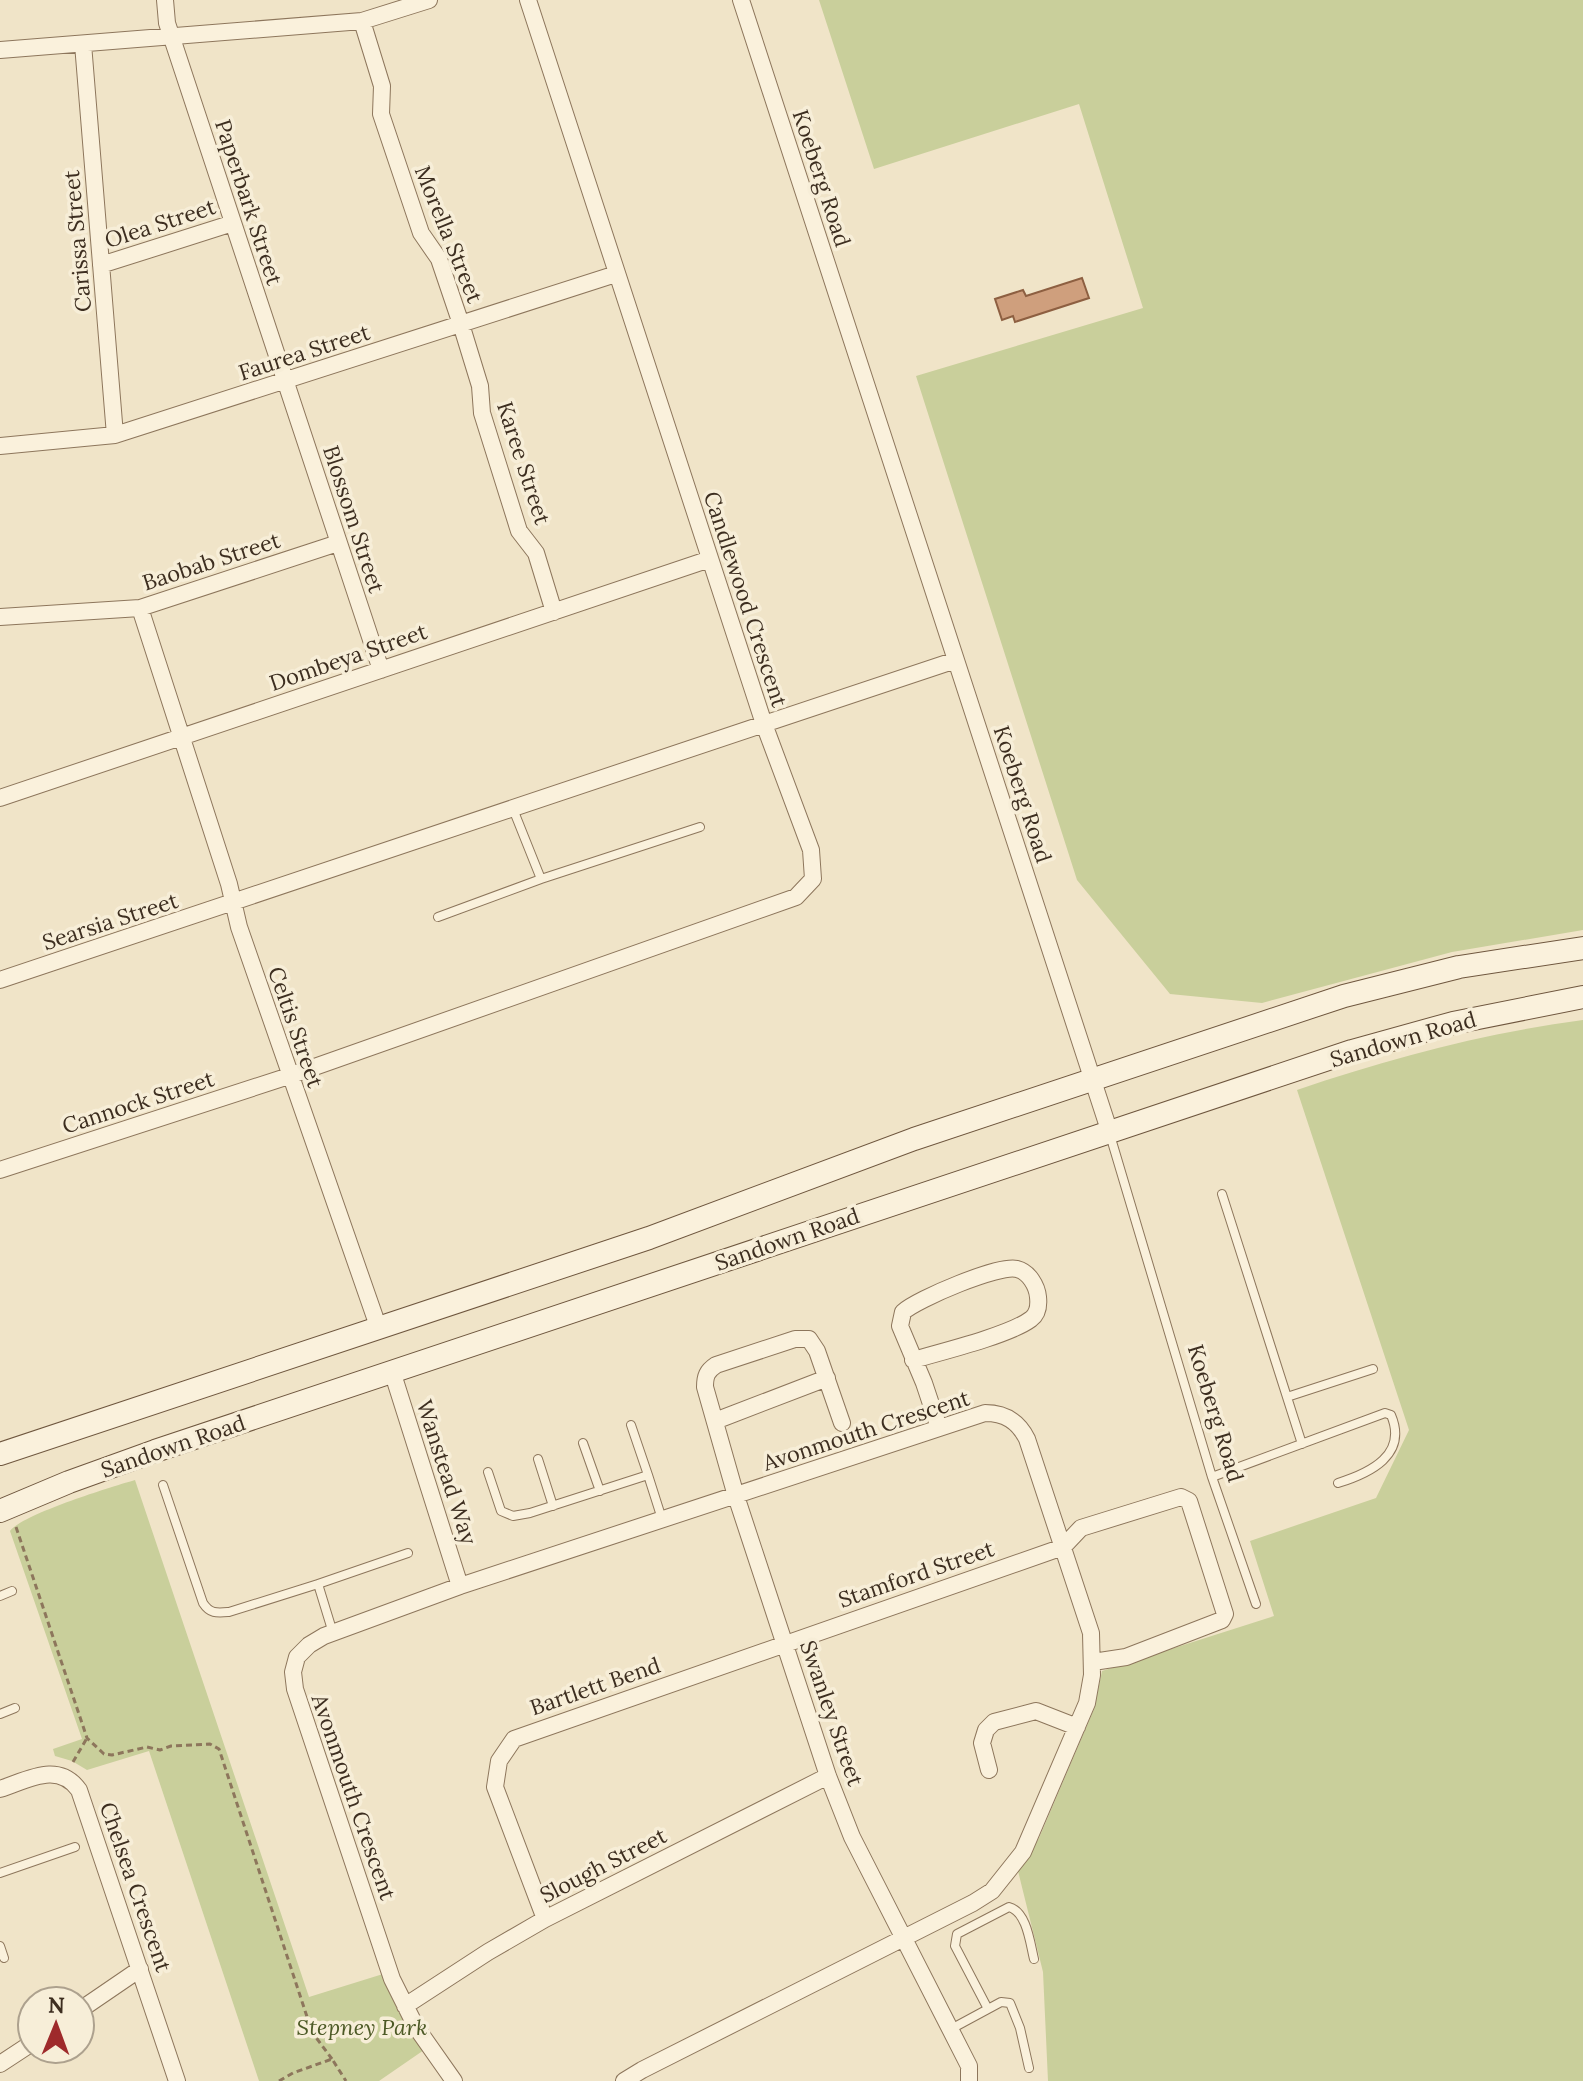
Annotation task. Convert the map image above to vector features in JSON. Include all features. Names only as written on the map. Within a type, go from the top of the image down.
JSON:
[{"type":"main road","name":"Sandown Road","points":[[0,1454],[649,1238],[914,1139],[1344,996],[1459,967],[1583,948]]},
{"type":"main road","name":"Sandown Road","points":[[7,1516],[84,1477],[392,1371],[1403,1036],[1510,1010],[1583,997]]},
{"type":"street","name":"Paperbark Street","points":[[165,0],[167,23],[285,381]]},
{"type":"street","points":[[0,50],[362,21],[429,0]]},
{"type":"street","name":"Candlewood Crescent","points":[[234,903],[764,724],[528,0]]},
{"type":"street","name":"Koeberg Road","points":[[741,0],[1110,1133]]},
{"type":"street","name":"Morella Street","points":[[362,21],[382,86],[381,114],[421,233],[439,259],[461,324]]},
{"type":"street","name":"Carissa Street","points":[[83,44],[115,435]]},
{"type":"street","name":"Olea Street","points":[[101,265],[233,223]]},
{"type":"street","name":"Faurea Street","points":[[0,446],[115,435],[616,274]]},
{"type":"street","name":"Karee Street","points":[[461,324],[480,386],[482,413],[519,531],[536,553],[554,612]]},
{"type":"street","name":"Blossom Street","points":[[285,381],[381,670]]},
{"type":"street","name":"Baobab Street","points":[[0,617],[140,608],[338,543]]},
{"type":"street","name":"Dombeya Street","points":[[0,798],[710,559]]},
{"type":"street","name":"Celtis Street","points":[[140,608],[239,927],[379,1329]]},
{"type":"street","points":[[764,724],[956,660]]},
{"type":"street","name":"Cannock Street","points":[[0,1170],[289,1076],[796,897],[813,879],[811,850],[764,724]]},
{"type":"street","name":"Searsia Street","points":[[0,980],[234,903]]},
{"type":"street","points":[[913,1360],[1020,1326],[1033,1318],[1038,1308],[1037,1289],[1027,1275],[1018,1269],[1007,1268],[949,1288],[914,1303],[903,1312],[900,1326],[913,1360],[939,1428]]},
{"type":"street","name":"Swanley Street","points":[[827,1378],[814,1345],[809,1339],[802,1338],[716,1365],[708,1370],[705,1387],[736,1496],[828,1776],[852,1837],[969,2066],[969,2081]]},
{"type":"street","name":"Wanstead Way","points":[[392,1371],[460,1586]]},
{"type":"street","points":[[715,1421],[827,1378],[842,1423]]},
{"type":"street","name":"Avonmouth Crescent","points":[[454,2081],[416,2027],[392,1979],[295,1689],[293,1672],[297,1657],[309,1645],[333,1633],[460,1586],[939,1428],[990,1413],[1008,1417],[1019,1426],[1027,1439],[1091,1633],[1093,1662],[1087,1703],[1023,1852],[992,1891],[973,1903],[624,2081]]},
{"type":"street","name":"Stamford Street","points":[[784,1643],[1063,1547],[1081,1528],[1181,1497],[1189,1501],[1225,1614],[1222,1620],[1126,1657],[1093,1662]]},
{"type":"street","name":"Bartlett Bend","points":[[545,1919],[496,1795],[499,1761],[508,1746],[522,1735],[784,1643]]},
{"type":"street","points":[[989,1770],[982,1743],[986,1730],[994,1722],[1036,1711],[1077,1727]]},
{"type":"street","points":[[0,1788],[44,1775],[66,1777]]},
{"type":"street","name":"Slough Street","points":[[405,2006],[545,1919],[828,1776]]},
{"type":"street","name":"Chelsea Crescent","points":[[66,1777],[82,1797],[177,2081]]},
{"type":"street","points":[[96,1999],[140,1969]]},
{"type":"lane","points":[[513,809],[541,879]]},
{"type":"lane","points":[[438,917],[541,879],[700,827]]},
{"type":"lane","name":"Koeberg Road","points":[[1110,1133],[1212,1477],[1256,1604]]},
{"type":"lane","points":[[1222,1194],[1302,1444]]},
{"type":"lane","points":[[1287,1397],[1373,1369]]},
{"type":"lane","points":[[1212,1477],[1385,1413],[1392,1416],[1395,1439],[1377,1467],[1364,1475],[1338,1483]]},
{"type":"lane","points":[[631,1425],[662,1519]]},
{"type":"lane","points":[[583,1443],[600,1491]]},
{"type":"lane","points":[[538,1459],[553,1506]]},
{"type":"lane","points":[[488,1472],[501,1511],[519,1516],[648,1475]]},
{"type":"lane","points":[[163,1485],[203,1603],[207,1610],[214,1613],[229,1612],[408,1553]]},
{"type":"lane","points":[[318,1584],[333,1633]]},
{"type":"lane","points":[[0,1596],[12,1591]]},
{"type":"lane","points":[[0,1714],[15,1708]]},
{"type":"lane","points":[[0,1873],[75,1847]]},
{"type":"lane","points":[[988,2009],[955,1946],[957,1934],[1009,1907],[1016,1909],[1022,1917],[1034,1959]]},
{"type":"lane","points":[[0,1946],[4,1958]]},
{"type":"lane","points":[[950,2029],[1001,2002],[1010,2003],[1020,2028],[1029,2068]]},
{"type":"path","points":[[7,1516],[87,1738],[104,1754],[112,1755],[147,1747],[160,1750],[171,1746],[210,1744],[219,1749],[312,2032],[346,2081]]},
{"type":"path","points":[[66,1777],[87,1738]]},
{"type":"path","points":[[279,2081],[332,2059]]},
{"type":"green space","points":[[819,0],[1583,0],[1583,930],[1452,952],[1262,1003],[1170,994],[1077,880],[916,376],[1143,308],[1079,104],[874,169]]},
{"type":"green space","points":[[1583,1020],[1583,2081],[1048,2081],[1043,1972],[1018,1871],[1039,1838],[1094,1709],[1102,1671],[1274,1616],[1250,1541],[1376,1498],[1409,1430],[1297,1090],[1438,1048]]},
{"type":"green space","name":"Stepney Park","points":[[135,1480],[309,1997],[383,1974],[398,2011],[424,2050],[379,2081],[259,2081],[149,1751],[87,1770],[55,1756],[53,1749],[82,1739],[10,1531],[49,1509]]},
{"type":"building","points":[[1082,278],[1089,298],[1015,322],[1013,316],[1002,320],[995,299],[1023,290],[1026,296]]}]
